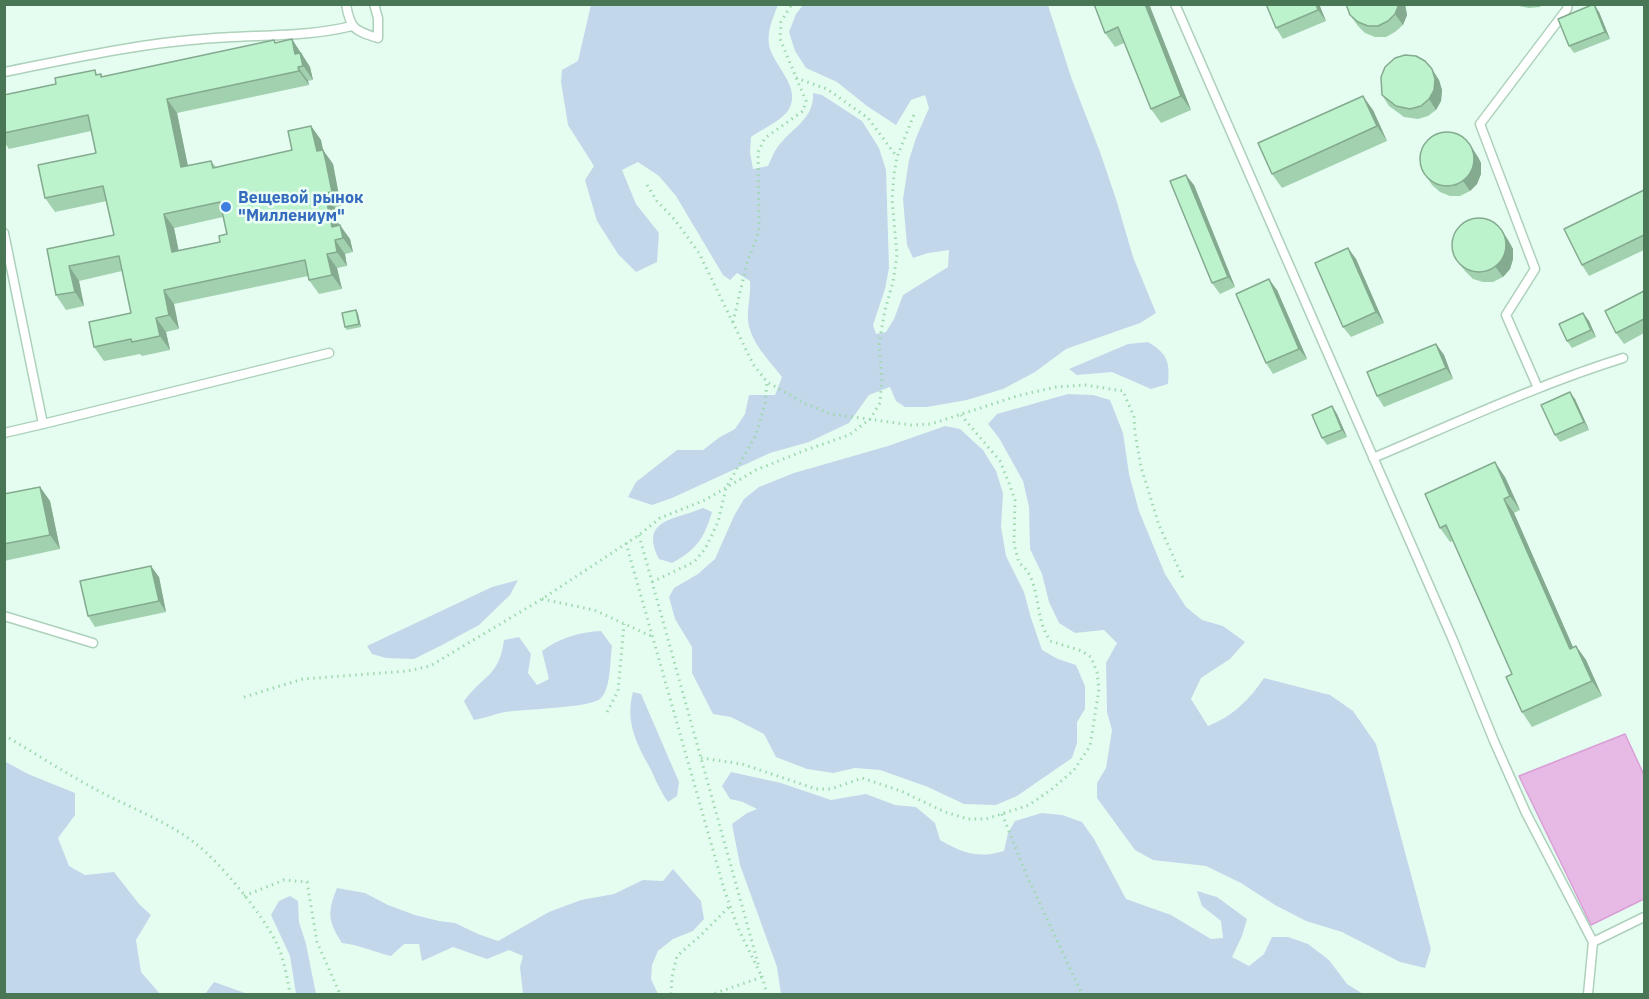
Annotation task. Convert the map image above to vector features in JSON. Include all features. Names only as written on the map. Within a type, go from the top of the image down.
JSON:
[{"type":"lane","points":[[346,4],[352,26],[357,31],[378,38],[378,18],[374,4]]},
{"type":"lane","points":[[1175,4],[1453,640],[1526,813],[1593,942],[1588,994]]},
{"type":"lane","points":[[1538,388],[1506,315],[1535,269],[1480,124],[1567,9],[1568,4]]},
{"type":"lane","points":[[4,72],[100,53],[200,39],[326,32],[352,26]]},
{"type":"lane","points":[[4,233],[43,424]]},
{"type":"lane","points":[[4,433],[329,353]]},
{"type":"lane","points":[[1373,458],[1538,388],[1623,358]]},
{"type":"lane","points":[[4,616],[93,643]]},
{"type":"lane","points":[[1593,942],[1644,918]]},
{"type":"path","points":[[732,324],[747,263],[759,231],[758,152],[765,138],[803,111],[806,101],[780,39],[781,22],[792,4]]},
{"type":"path","points":[[796,78],[827,89],[868,118],[897,157]]},
{"type":"path","points":[[244,697],[303,679],[408,671],[430,666],[542,599],[639,535],[660,518],[705,500],[756,470],[802,450],[849,435],[870,419],[880,403],[882,378],[879,345],[897,255],[892,199],[894,174],[897,157],[915,112]]},
{"type":"path","points":[[647,185],[699,253],[753,364],[767,382],[806,404],[831,414],[911,425],[931,424],[1017,396],[1056,387],[1085,385],[1123,391],[1134,417],[1141,467],[1159,525],[1183,578]]},
{"type":"path","points":[[652,582],[694,562],[705,549],[718,522],[726,488],[756,435],[765,404],[767,382]]},
{"type":"path","points":[[701,758],[742,764],[816,789],[831,789],[862,778],[901,790],[945,812],[968,819],[986,819],[1029,805],[1074,770],[1090,747],[1099,689],[1097,672],[1091,657],[1082,651],[1050,641],[1043,626],[1038,597],[1025,567],[1019,563],[1014,544],[1015,500],[1009,483],[1000,461],[961,415]]},
{"type":"path","points":[[639,535],[767,994]]},
{"type":"path","points":[[626,543],[713,853],[738,928],[762,977]]},
{"type":"path","points":[[542,599],[594,610],[652,636]]},
{"type":"path","points":[[607,712],[618,691],[624,624]]},
{"type":"path","points":[[4,735],[96,789],[172,828],[196,844],[263,920],[277,943],[290,994]]},
{"type":"path","points":[[1002,814],[1027,876],[1082,994]]},
{"type":"path","points":[[244,896],[284,880],[307,882],[317,942],[340,994]]},
{"type":"path","points":[[671,994],[677,956],[730,906]]},
{"type":"path","points":[[713,994],[762,977]]},
{"type":"shaded area","points":[[591,5],[778,5],[772,19],[769,45],[789,84],[792,101],[782,117],[751,137],[750,152],[753,169],[768,166],[782,141],[806,117],[813,102],[813,93],[822,95],[862,121],[879,148],[886,170],[889,268],[885,289],[873,325],[876,334],[886,332],[894,319],[903,295],[948,267],[949,250],[913,258],[907,245],[903,199],[909,160],[929,108],[925,95],[911,100],[896,125],[837,82],[806,68],[795,51],[789,32],[796,14],[803,5],[1048,5],[1071,77],[1116,199],[1133,257],[1156,313],[1140,323],[1066,349],[1035,372],[1003,389],[967,400],[927,407],[905,407],[896,401],[890,387],[869,395],[849,423],[809,442],[770,453],[652,505],[628,497],[636,482],[677,450],[703,450],[735,429],[745,414],[749,395],[775,395],[782,377],[752,336],[748,315],[750,281],[737,273],[730,280],[723,275],[676,196],[659,176],[638,162],[622,170],[636,204],[659,233],[657,262],[636,272],[618,254],[597,221],[585,180],[594,166],[568,125],[561,82],[562,70],[578,61]]},
{"type":"shaded area","points":[[1148,342],[1166,359],[1169,370],[1168,384],[1151,389],[1112,372],[1077,375],[1069,369],[1128,344]]},
{"type":"shaded area","points":[[1068,394],[1093,395],[1110,400],[1123,433],[1129,474],[1139,511],[1165,574],[1186,607],[1202,620],[1223,626],[1245,642],[1230,659],[1201,678],[1191,699],[1208,726],[1240,706],[1264,678],[1330,695],[1353,711],[1376,744],[1431,949],[1425,968],[1400,962],[1342,932],[1306,921],[1275,905],[1241,883],[1206,866],[1153,860],[1135,850],[1097,798],[1097,783],[1106,768],[1112,730],[1107,712],[1106,663],[1117,643],[1104,630],[1075,633],[1059,623],[1049,602],[1042,574],[1030,549],[1029,507],[1023,481],[999,438],[988,424],[997,414]]},
{"type":"shaded area","points":[[945,426],[960,429],[983,450],[996,471],[1003,493],[1001,527],[1006,556],[1024,592],[1042,650],[1076,665],[1085,686],[1085,709],[1077,722],[1077,743],[1072,758],[1017,796],[996,805],[964,804],[928,787],[880,770],[855,768],[833,773],[807,769],[776,757],[764,734],[731,717],[713,714],[692,673],[692,647],[675,619],[669,597],[674,588],[698,574],[715,559],[744,499],[759,487],[794,473],[888,446]]},
{"type":"shaded area","points":[[703,508],[712,512],[706,530],[698,543],[672,563],[659,559],[654,546],[657,528],[672,519]]},
{"type":"shaded area","points":[[518,580],[510,595],[479,625],[414,659],[386,658],[372,654],[367,646],[492,587]]},
{"type":"shaded area","points":[[601,631],[612,646],[608,682],[604,695],[600,699],[570,706],[505,712],[474,720],[464,701],[494,669],[502,652],[504,640],[519,637],[531,654],[528,673],[537,685],[549,679],[542,651],[570,636]]},
{"type":"shaded area","points":[[633,692],[641,694],[679,782],[677,796],[668,802],[633,732],[630,713]]},
{"type":"shaded area","points":[[1625,734],[1644,775],[1644,899],[1591,925],[1519,776]]},
{"type":"shaded area","points":[[4,761],[28,774],[75,793],[75,815],[58,838],[69,866],[85,875],[114,872],[139,904],[151,915],[136,940],[141,972],[160,994],[5,994]]},
{"type":"shaded area","points":[[731,772],[781,783],[831,800],[866,794],[895,805],[916,807],[935,823],[940,840],[970,853],[986,854],[1004,851],[1008,833],[1015,821],[1042,813],[1062,815],[1082,822],[1094,839],[1126,899],[1171,915],[1211,939],[1223,938],[1221,921],[1202,906],[1197,891],[1217,897],[1247,919],[1232,957],[1249,966],[1264,954],[1272,937],[1288,937],[1308,944],[1329,960],[1347,984],[1363,994],[781,994],[777,967],[740,865],[732,824],[757,809],[730,799],[722,786]]},
{"type":"shaded area","points":[[673,869],[701,901],[704,919],[693,931],[673,939],[658,951],[652,965],[651,979],[658,994],[523,994],[520,967],[523,956],[509,950],[487,959],[453,947],[422,961],[419,944],[404,944],[391,956],[342,943],[330,917],[337,888],[365,893],[415,915],[455,923],[498,941],[549,912],[581,900],[614,894],[643,880],[663,881]]},
{"type":"shaded area","points":[[290,896],[298,901],[299,922],[316,994],[296,994],[290,956],[271,915],[279,901]]},
{"type":"shaded area","points":[[214,982],[245,993],[259,994],[205,994]]},
{"type":"building","points":[[1094,4],[1145,4],[1181,96],[1151,109],[1118,27],[1105,33]]},
{"type":"building","points":[[1266,4],[1316,4],[1318,10],[1276,28]]},
{"type":"building","points":[[1346,4],[1399,4],[1395,14],[1388,21],[1378,26],[1368,26],[1358,22],[1350,15]]},
{"type":"building","points":[[1594,4],[1605,32],[1569,46],[1558,19]]},
{"type":"building","name":"Вещевой рынок \"Миллениум\"","points":[[292,39],[295,54],[300,53],[303,66],[298,67],[299,71],[167,99],[181,167],[211,161],[213,168],[292,150],[288,131],[311,126],[317,151],[323,150],[326,162],[332,192],[325,193],[332,227],[340,225],[343,238],[335,240],[337,252],[327,254],[332,275],[309,280],[305,260],[164,290],[169,315],[156,318],[160,336],[132,342],[131,339],[94,347],[89,322],[131,313],[119,256],[69,266],[75,292],[56,295],[47,249],[114,235],[103,186],[45,198],[38,165],[96,153],[88,115],[4,133],[4,95],[56,84],[55,78],[95,70],[96,75],[101,74],[101,77],[274,40],[275,43]],"holes":[[[220,202],[227,234],[219,236],[220,242],[172,252],[164,214]]]},
{"type":"building","points":[[1405,55],[1416,56],[1425,61],[1432,69],[1435,79],[1434,90],[1429,99],[1421,106],[1410,109],[1396,106],[1382,95],[1381,77],[1385,67],[1395,58]]},
{"type":"building","points":[[1363,96],[1377,126],[1272,174],[1258,143]]},
{"type":"building","points":[[1447,132],[1457,134],[1466,140],[1472,149],[1474,159],[1472,169],[1466,178],[1457,184],[1447,186],[1437,184],[1428,178],[1422,169],[1420,159],[1422,149],[1428,140],[1437,134]]},
{"type":"building","points":[[1186,175],[1228,277],[1212,283],[1170,181]]},
{"type":"building","points":[[1644,190],[1644,235],[1582,265],[1564,229]]},
{"type":"building","points":[[1479,218],[1489,220],[1498,226],[1504,235],[1506,245],[1504,255],[1498,264],[1489,270],[1479,272],[1469,270],[1460,264],[1454,255],[1452,245],[1454,235],[1460,226],[1469,220]]},
{"type":"building","points":[[1348,248],[1376,312],[1343,327],[1315,263]]},
{"type":"building","points":[[1269,279],[1299,349],[1266,363],[1236,294]]},
{"type":"building","points":[[1644,291],[1644,319],[1616,333],[1605,311]]},
{"type":"building","points":[[356,310],[359,324],[345,327],[342,313]]},
{"type":"building","points":[[1583,313],[1591,330],[1567,341],[1559,324]]},
{"type":"building","points":[[1436,344],[1446,368],[1377,396],[1367,372]]},
{"type":"building","points":[[1570,392],[1584,422],[1555,435],[1541,405]]},
{"type":"building","points":[[1332,406],[1342,430],[1322,438],[1312,415]]},
{"type":"building","points":[[1495,462],[1510,496],[1504,499],[1570,649],[1576,646],[1592,681],[1522,712],[1506,677],[1512,674],[1446,525],[1440,528],[1425,494]]},
{"type":"building","points":[[40,487],[50,535],[4,544],[4,494]]},
{"type":"building","points":[[151,566],[159,601],[88,616],[80,581]]},
{"type":"place","name":"Вещевой рынок \"Миллениум\"","points":[[226,207]]}]
